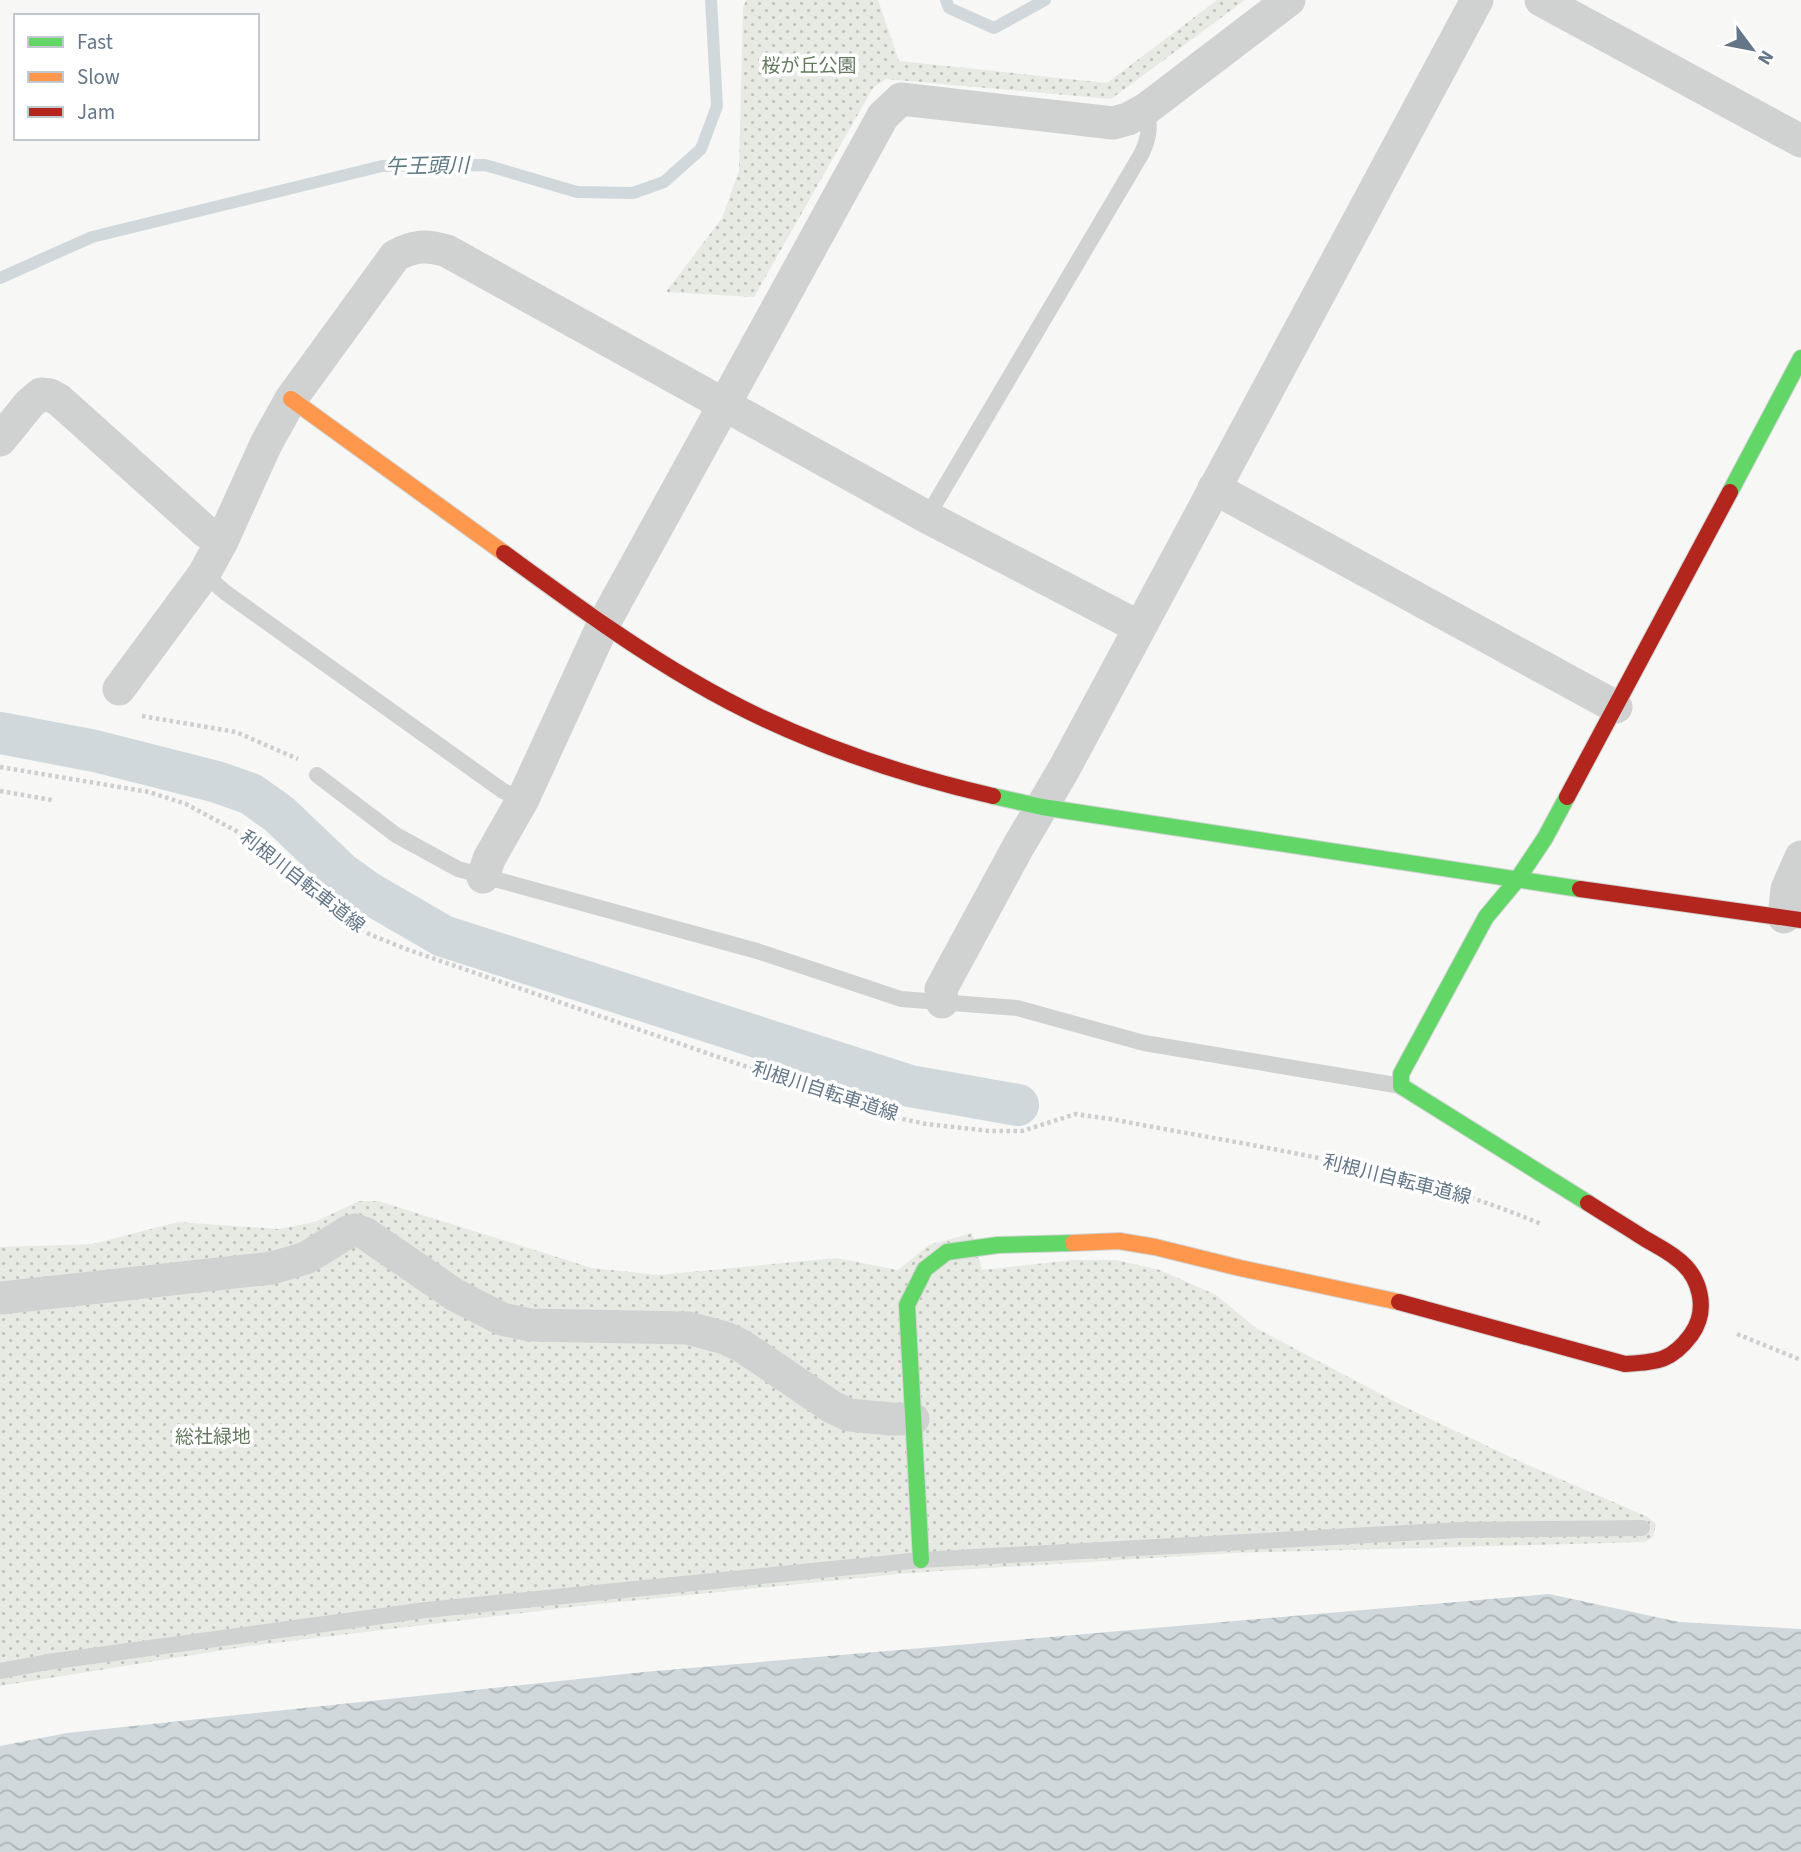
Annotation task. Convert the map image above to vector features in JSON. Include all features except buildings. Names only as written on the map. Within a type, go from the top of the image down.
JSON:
[{"type":"street","points":[[482,877],[489,859],[523,799],[603,625],[883,116],[901,99],[1113,123],[1128,120],[1289,0]]},
{"type":"street","points":[[942,1002],[941,989],[1477,0]]},
{"type":"street","points":[[1541,0],[1801,141]]},
{"type":"street","points":[[119,689],[204,574],[266,444],[291,399],[395,256],[419,246],[447,251],[927,517],[1139,627]]},
{"type":"street","points":[[921,1560],[907,1305],[916,1282],[925,1269],[947,1252],[998,1245],[1119,1241],[1401,1302],[1625,1364],[1652,1363],[1670,1357],[1692,1334],[1700,1318],[1703,1303],[1692,1274],[1678,1259],[1410,1094],[1401,1086],[1401,1074],[1486,917],[1517,880],[1545,838],[1801,358]]},
{"type":"street","points":[[0,440],[30,403],[41,394],[50,395],[59,400],[205,531],[222,541]]},
{"type":"street","points":[[291,399],[603,625],[695,683],[771,722],[865,760],[955,787],[1042,807],[1792,919],[1787,889],[1801,857]]},
{"type":"street","points":[[1214,488],[1616,706]]},
{"type":"street","points":[[0,1298],[272,1268],[306,1258],[348,1232],[356,1230],[455,1294],[502,1319],[530,1325],[688,1328],[725,1338],[742,1346],[840,1412],[849,1415],[913,1419]]},
{"type":"lane","points":[[927,517],[1142,153],[1149,138],[1150,123],[1146,108]]},
{"type":"lane","points":[[204,574],[237,601],[503,791],[523,799]]},
{"type":"lane","points":[[317,775],[374,820],[414,846],[458,869],[769,954],[901,999],[1017,1008],[1144,1043],[1401,1086]]},
{"type":"lane","points":[[0,1671],[48,1662],[426,1610],[921,1560],[1459,1530],[1642,1528]]},
{"type":"path","points":[[119,689],[114,702],[117,708],[128,715],[236,732],[300,760],[317,775]]},
{"type":"path","name":"利根川自転車道線","points":[[0,767],[149,792],[186,804],[240,833],[300,886],[369,934],[889,1116],[926,1124],[990,1132],[1022,1131],[1076,1114],[1111,1119],[1413,1180],[1482,1201],[1544,1225]]},
{"type":"path","points":[[0,791],[51,800]]},
{"type":"path","points":[[1733,1332],[1801,1360]]},
{"type":"green space","name":"桜が丘公園","points":[[746,0],[878,0],[899,61],[1107,83],[1217,0],[1245,0],[1111,99],[886,79],[873,88],[754,297],[666,292],[722,218],[739,171],[743,8]]},
{"type":"green space","name":"総社緑地","points":[[359,1201],[378,1201],[592,1268],[659,1275],[836,1258],[898,1270],[929,1245],[972,1233],[982,1270],[1073,1260],[1116,1260],[1160,1270],[1216,1295],[1256,1328],[1407,1408],[1519,1461],[1648,1517],[1656,1524],[1653,1537],[1645,1542],[1233,1553],[909,1573],[580,1606],[249,1646],[0,1686],[0,1247],[93,1244],[178,1222],[279,1229],[315,1222]]},
{"type":"water","points":[[1549,1594],[1679,1622],[1801,1629],[1801,1852],[0,1852],[0,1746],[67,1733],[644,1672]]},
{"type":"waterway","name":"午王頭川","points":[[0,278],[92,237],[382,166],[485,165],[577,192],[633,193],[664,182],[701,149],[717,106],[711,0]]},
{"type":"waterway","name":"午王頭川","points":[[946,0],[949,8],[994,28],[1045,0]]},
{"type":"waterway","points":[[0,733],[95,751],[217,782],[251,794],[279,814],[341,873],[369,893],[443,936],[910,1086],[1018,1105]]},
{"type":"traffic: fast","points":[[1730,492],[1801,358]]},
{"type":"traffic: fast","points":[[993,796],[1042,807],[1580,889]]},
{"type":"traffic: fast","points":[[1567,797],[1545,838],[1517,880],[1486,917],[1401,1074],[1401,1086],[1588,1203]]},
{"type":"traffic: fast","points":[[921,1560],[907,1305],[925,1269],[947,1252],[998,1245],[1073,1243]]},
{"type":"traffic: slow","points":[[291,399],[504,553]]},
{"type":"traffic: slow","points":[[1073,1243],[1119,1241],[1155,1247],[1399,1302]]},
{"type":"traffic: jam","points":[[1567,797],[1730,492]]},
{"type":"traffic: jam","points":[[504,553],[574,604],[669,667],[765,719],[877,764],[993,796]]},
{"type":"traffic: jam","points":[[1580,889],[1801,920]]},
{"type":"traffic: jam","points":[[1399,1302],[1625,1364],[1654,1361],[1670,1356],[1691,1335],[1700,1315],[1700,1294],[1691,1274],[1685,1265],[1672,1255],[1588,1203]]}]
